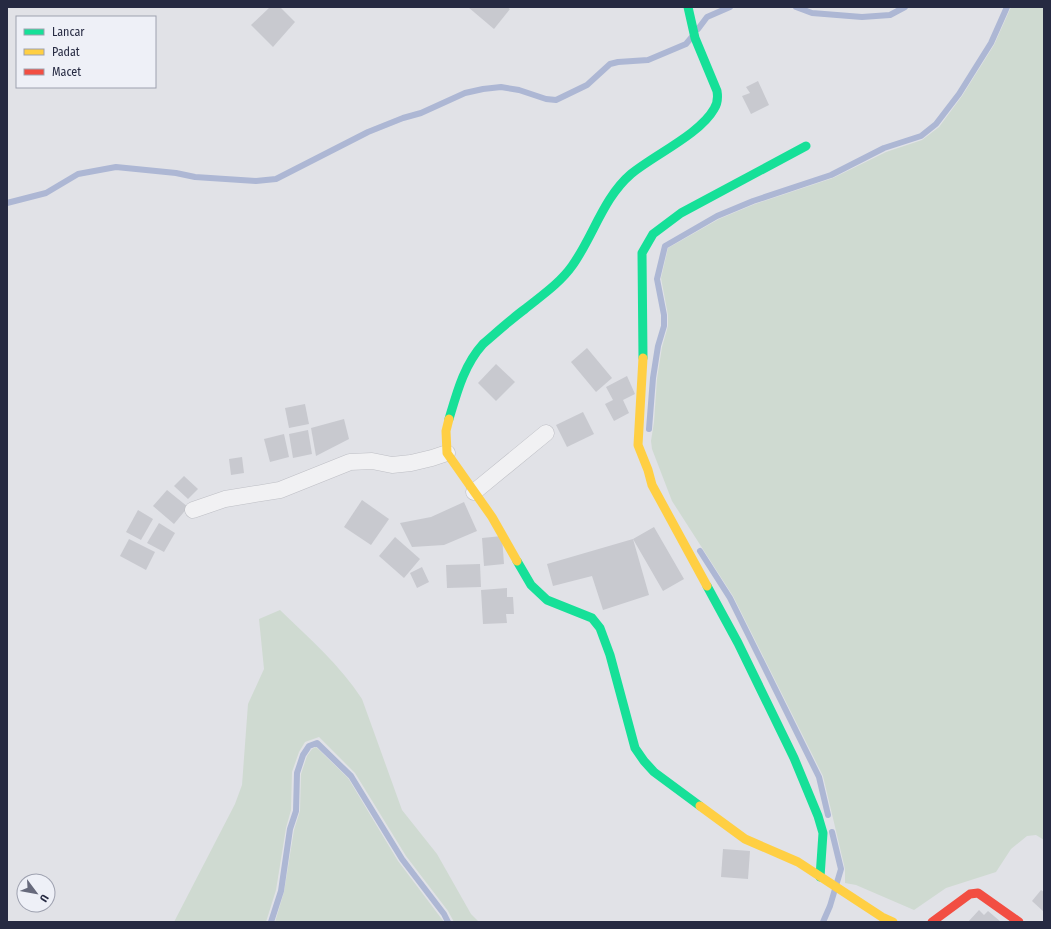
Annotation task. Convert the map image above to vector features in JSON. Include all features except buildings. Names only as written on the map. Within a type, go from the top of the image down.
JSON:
[{"type":"street","points":[[688,7],[689,22],[714,84],[718,98],[714,108],[695,129],[629,176],[614,194],[571,267],[551,287],[483,344],[473,355],[463,375],[446,431],[448,453],[492,517],[531,586],[547,600],[592,618],[600,628],[610,655],[636,748],[644,761],[654,772],[746,839],[798,862],[882,917],[893,922]]},
{"type":"street","points":[[806,146],[681,213],[653,234],[642,253],[643,359],[638,446],[648,470],[652,485],[738,643],[794,758],[818,816],[823,833],[820,877]]},
{"type":"street","points":[[474,492],[546,433]]},
{"type":"street","points":[[193,510],[225,499],[280,490],[350,462],[372,461],[392,465],[425,460],[448,453]]},
{"type":"street","points":[[932,922],[970,894],[978,893],[1019,922]]},
{"type":"shaded area","points":[[1011,7],[1044,7],[1044,840],[1036,835],[1027,836],[1011,849],[996,872],[946,888],[914,910],[856,885],[845,883],[845,869],[823,776],[733,596],[672,501],[652,449],[651,441],[657,379],[662,347],[668,326],[668,315],[661,278],[668,248],[719,219],[755,204],[833,178],[886,152],[922,140],[939,127],[962,96],[994,45]]},
{"type":"shaded area","points":[[280,610],[334,663],[362,699],[402,810],[437,854],[471,914],[479,922],[454,922],[448,911],[406,856],[355,773],[319,737],[305,742],[299,752],[292,772],[291,810],[286,828],[276,890],[266,922],[174,922],[235,804],[242,785],[248,704],[264,669],[259,619]]},
{"type":"shaded area","points":[[316,747],[348,778],[398,861],[444,922],[275,922],[284,892],[294,830],[300,811],[301,774],[307,756],[312,749]]},
{"type":"waterway","points":[[698,29],[707,17],[730,7]]},
{"type":"waterway","points":[[796,7],[812,13],[862,17],[890,15],[905,7]]},
{"type":"waterway","points":[[649,429],[653,378],[658,346],[664,326],[664,315],[657,279],[665,246],[717,216],[753,201],[831,175],[884,148],[921,136],[936,124],[959,94],[991,43],[1007,7]]},
{"type":"waterway","points":[[7,203],[46,193],[78,174],[116,167],[176,173],[195,177],[256,181],[276,179],[368,132],[403,118],[421,113],[465,93],[501,87],[519,90],[546,99],[556,100],[587,85],[610,64],[648,60],[686,44],[691,38]]},
{"type":"waterway","points":[[700,551],[730,598],[819,777],[828,815]]},
{"type":"waterway","points":[[271,922],[281,891],[290,829],[296,811],[297,773],[303,755],[309,746],[317,743],[351,776],[402,859],[444,914],[448,922]]},
{"type":"waterway","points":[[823,922],[830,906],[841,869],[832,832]]},
{"type":"traffic: fast","points":[[449,419],[458,389],[476,352],[483,344],[562,278],[579,255],[613,194],[621,184],[631,174],[688,136],[707,118],[715,107],[718,96],[717,91],[695,38],[688,7]]},
{"type":"traffic: fast","points":[[643,358],[642,253],[653,234],[681,213],[806,146]]},
{"type":"traffic: fast","points":[[517,561],[531,585],[547,600],[592,618],[600,628],[610,655],[635,748],[654,772],[700,806]]},
{"type":"traffic: fast","points":[[707,586],[738,643],[794,758],[818,816],[823,833],[820,877]]},
{"type":"traffic: slow","points":[[643,358],[638,445],[652,485],[707,586]]},
{"type":"traffic: slow","points":[[449,419],[446,431],[447,453],[492,517],[517,561]]},
{"type":"traffic: slow","points":[[700,806],[745,839],[798,862],[882,917],[893,922]]},
{"type":"traffic: jam","points":[[932,922],[970,894],[978,893],[1019,922]]}]
